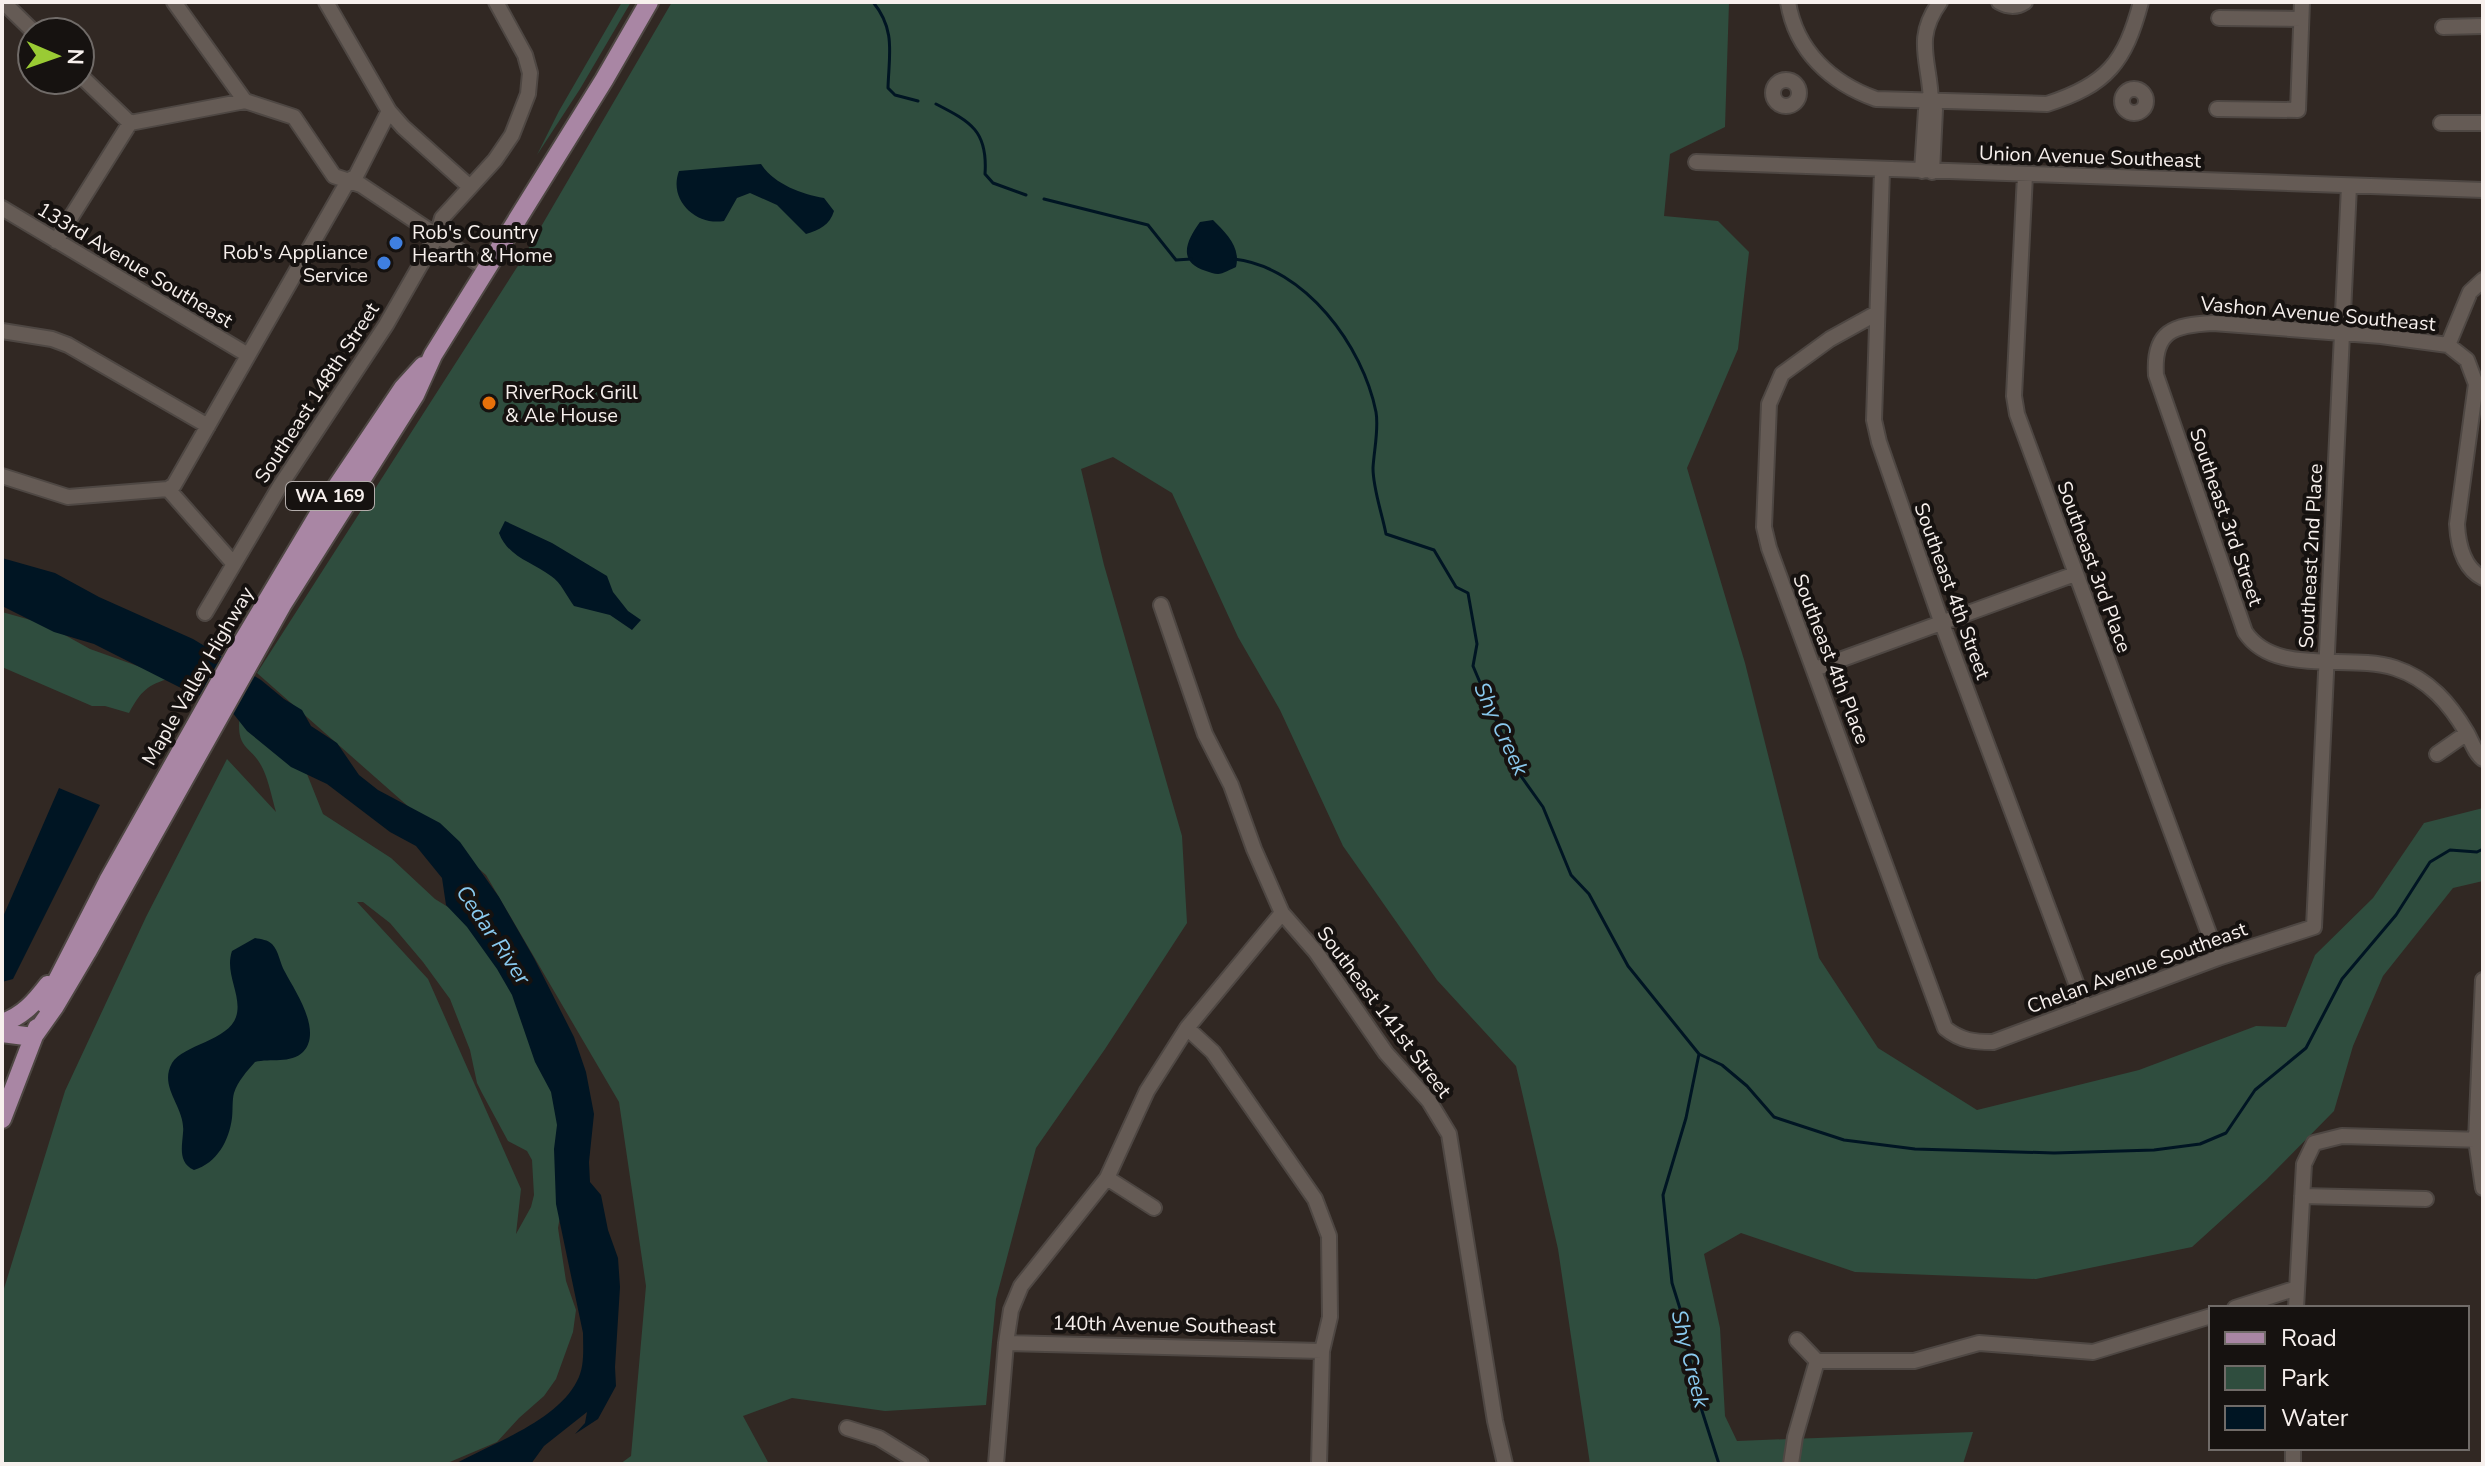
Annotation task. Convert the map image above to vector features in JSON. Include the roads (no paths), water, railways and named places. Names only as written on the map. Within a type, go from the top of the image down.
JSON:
[{"type":"main road","name":"Maple Valley Highway","points":[[2,1119],[62,967],[200,734],[323,507],[403,388],[433,355],[649,2]]},
{"type":"main road","name":"Maple Valley Highway","points":[[33,1037],[87,952],[200,734]]},
{"type":"main road","points":[[2,1023],[26,1011],[62,967]]},
{"type":"main road","points":[[2,1033],[33,1037]]},
{"type":"street","points":[[3,2],[17,16]]},
{"type":"street","points":[[174,2],[245,101]]},
{"type":"street","points":[[326,2],[389,111],[470,187]]},
{"type":"street","name":"Southeast 148th Street","points":[[205,613],[280,486],[386,325],[437,236],[442,218],[495,160],[512,135],[528,94],[530,73],[525,55],[496,2]]},
{"type":"street","points":[[1788,2],[1799,35],[1816,63],[1845,85],[1876,99],[2047,104],[2070,97],[2109,73],[2135,26],[2141,2]]},
{"type":"street","points":[[1927,172],[1935,110],[1931,102],[1923,36],[1940,2]]},
{"type":"street","points":[[1999,2],[2006,6],[2019,6],[2025,2]]},
{"type":"street","points":[[2217,109],[2298,110],[2302,2]]},
{"type":"street","points":[[2219,18],[2301,19]]},
{"type":"street","points":[[2443,27],[2483,26]]},
{"type":"street","points":[[1795,83],[1816,63]]},
{"type":"street","points":[[2109,73],[2125,93]]},
{"type":"street","points":[[96,90],[130,123]]},
{"type":"street","points":[[56,241],[130,123],[245,101],[294,117],[334,176],[361,185],[487,269]]},
{"type":"street","points":[[2,476],[68,497],[168,489],[174,485],[348,181],[356,176],[389,111]]},
{"type":"street","points":[[2441,123],[2483,123]]},
{"type":"street","name":"Union Avenue Southeast","points":[[1696,162],[2483,190]]},
{"type":"street","name":"Southeast 4th Street","points":[[1882,170],[1874,420],[1879,442],[1941,621],[2085,1007]]},
{"type":"street","name":"Southeast 3rd Place","points":[[2025,175],[2014,396],[2017,414],[2218,958]]},
{"type":"street","name":"Southeast 2nd Place","points":[[2314,927],[2349,186]]},
{"type":"street","name":"133rd Avenue Southeast","points":[[2,208],[248,355]]},
{"type":"street","points":[[2448,345],[2470,292],[2483,280]]},
{"type":"street","name":"Southeast 4th Place","points":[[1877,313],[1830,339],[1782,374],[1769,404],[1764,527],[1769,548],[1945,1028],[1956,1037],[1972,1042]]},
{"type":"street","name":"Vashon Avenue Southeast","points":[[2172,331],[2188,324],[2213,323],[2341,332],[2448,345],[2467,360],[2476,384],[2457,524],[2458,544],[2465,559],[2483,578]]},
{"type":"street","points":[[2,331],[52,339],[68,345],[208,426]]},
{"type":"street","name":"Southeast 3rd Street","points":[[2172,331],[2160,341],[2155,354],[2156,375],[2245,632],[2253,645],[2279,658],[2393,668],[2418,678],[2439,693],[2467,733],[2478,756],[2483,759]]},
{"type":"street","points":[[168,489],[233,563]]},
{"type":"street","points":[[1815,669],[2075,574]]},
{"type":"street","name":"Southeast 141st Street","points":[[1161,605],[1209,745],[1231,785],[1282,913],[1316,952],[1386,1053],[1429,1101],[1449,1134],[1495,1421],[1505,1464]]},
{"type":"street","points":[[2437,754],[2467,733]]},
{"type":"street","points":[[996,1464],[1006,1343],[1011,1310],[1021,1286],[1107,1178],[1147,1091],[1187,1028],[1282,913]]},
{"type":"street","name":"Chelan Avenue Southeast","points":[[1972,1042],[1993,1042],[2218,958],[2314,927]]},
{"type":"street","points":[[2483,980],[2480,1140],[2483,1188]]},
{"type":"street","points":[[1187,1028],[1213,1052],[1315,1199],[1329,1236],[1330,1317],[1322,1351],[1319,1464]]},
{"type":"street","points":[[2296,1306],[2304,1164],[2314,1143],[2342,1136],[2480,1140]]},
{"type":"street","points":[[1107,1178],[1154,1208]]},
{"type":"street","points":[[2302,1196],[2426,1199]]},
{"type":"street","points":[[2241,1306],[2297,1288]]},
{"type":"street","points":[[1797,1340],[1817,1361],[1914,1361],[1979,1343],[2093,1352],[2209,1317]]},
{"type":"street","name":"140th Avenue Southeast","points":[[1006,1343],[1322,1351]]},
{"type":"street","points":[[1791,1464],[1795,1437],[1817,1361]]},
{"type":"street","points":[[847,1428],[879,1438],[921,1464]]},
{"type":"water","points":[[761,164],[773,177],[789,187],[824,198],[834,211],[830,220],[820,229],[806,234],[777,205],[750,193],[737,198],[724,221],[714,221],[687,209],[677,192],[679,171]]},
{"type":"water","points":[[1213,220],[1231,241],[1237,260],[1236,267],[1220,274],[1197,267],[1188,257],[1187,250],[1200,222]]},
{"type":"water","points":[[505,521],[552,543],[607,576],[613,592],[628,611],[641,620],[632,630],[610,615],[574,606],[555,579],[508,548],[499,533]]},
{"type":"water","name":"Cedar River","points":[[2,558],[55,573],[99,597],[193,639],[261,680],[302,710],[311,726],[337,743],[359,775],[378,790],[440,823],[460,842],[499,897],[574,1037],[586,1072],[594,1114],[590,1182],[601,1195],[618,1258],[620,1287],[616,1386],[598,1419],[575,1434],[585,1423],[587,1412],[544,1446],[531,1464],[455,1464],[523,1430],[555,1408],[577,1381],[583,1357],[583,1333],[556,1204],[554,1149],[557,1125],[551,1092],[535,1062],[512,995],[497,969],[467,927],[446,905],[442,878],[416,846],[390,832],[327,784],[291,767],[247,731],[228,707],[179,687],[94,644],[54,632],[2,606]]},
{"type":"water","points":[[59,788],[100,805],[13,979],[2,982],[2,919]]},
{"type":"water","points":[[255,938],[272,944],[276,950],[309,1022],[308,1043],[303,1052],[293,1058],[255,1062],[234,1093],[232,1118],[225,1143],[215,1157],[194,1170],[183,1159],[183,1124],[170,1089],[169,1072],[172,1063],[186,1051],[216,1037],[232,1025],[238,1009],[230,968],[232,951]]},
{"type":"waterway","name":"Shy Creek","points":[[873,2],[888,33],[888,88],[895,95],[918,101]]},
{"type":"waterway","name":"Shy Creek","points":[[936,104],[959,116],[975,130],[984,147],[985,174],[993,183],[1026,195]]},
{"type":"waterway","name":"Shy Creek","points":[[1044,199],[1148,225],[1176,260],[1191,259]]},
{"type":"waterway","name":"Shy Creek","points":[[1234,259],[1260,265],[1284,277],[1307,294],[1344,337],[1358,361],[1376,412],[1373,476],[1386,534],[1434,550],[1456,587],[1468,593],[1477,644],[1473,666],[1518,772],[1543,807],[1571,875],[1589,894],[1628,966],[1699,1054],[1686,1118],[1663,1195],[1672,1283],[1682,1315],[1695,1389],[1719,1464]]},
{"type":"waterway","points":[[1699,1054],[1722,1065],[1747,1086],[1774,1117],[1844,1140],[1915,1149],[2054,1153],[2154,1150],[2200,1144],[2226,1133],[2255,1090],[2306,1048],[2342,979],[2396,915],[2430,862],[2450,850],[2477,852],[2483,849]]},
{"type":"place","name":"Rob's Country Hearth & Home","points":[[396,243]]},
{"type":"place","name":"Rob's Appliance Service","points":[[384,263]]},
{"type":"place","name":"RiverRock Grill & Ale House","points":[[489,403]]}]
